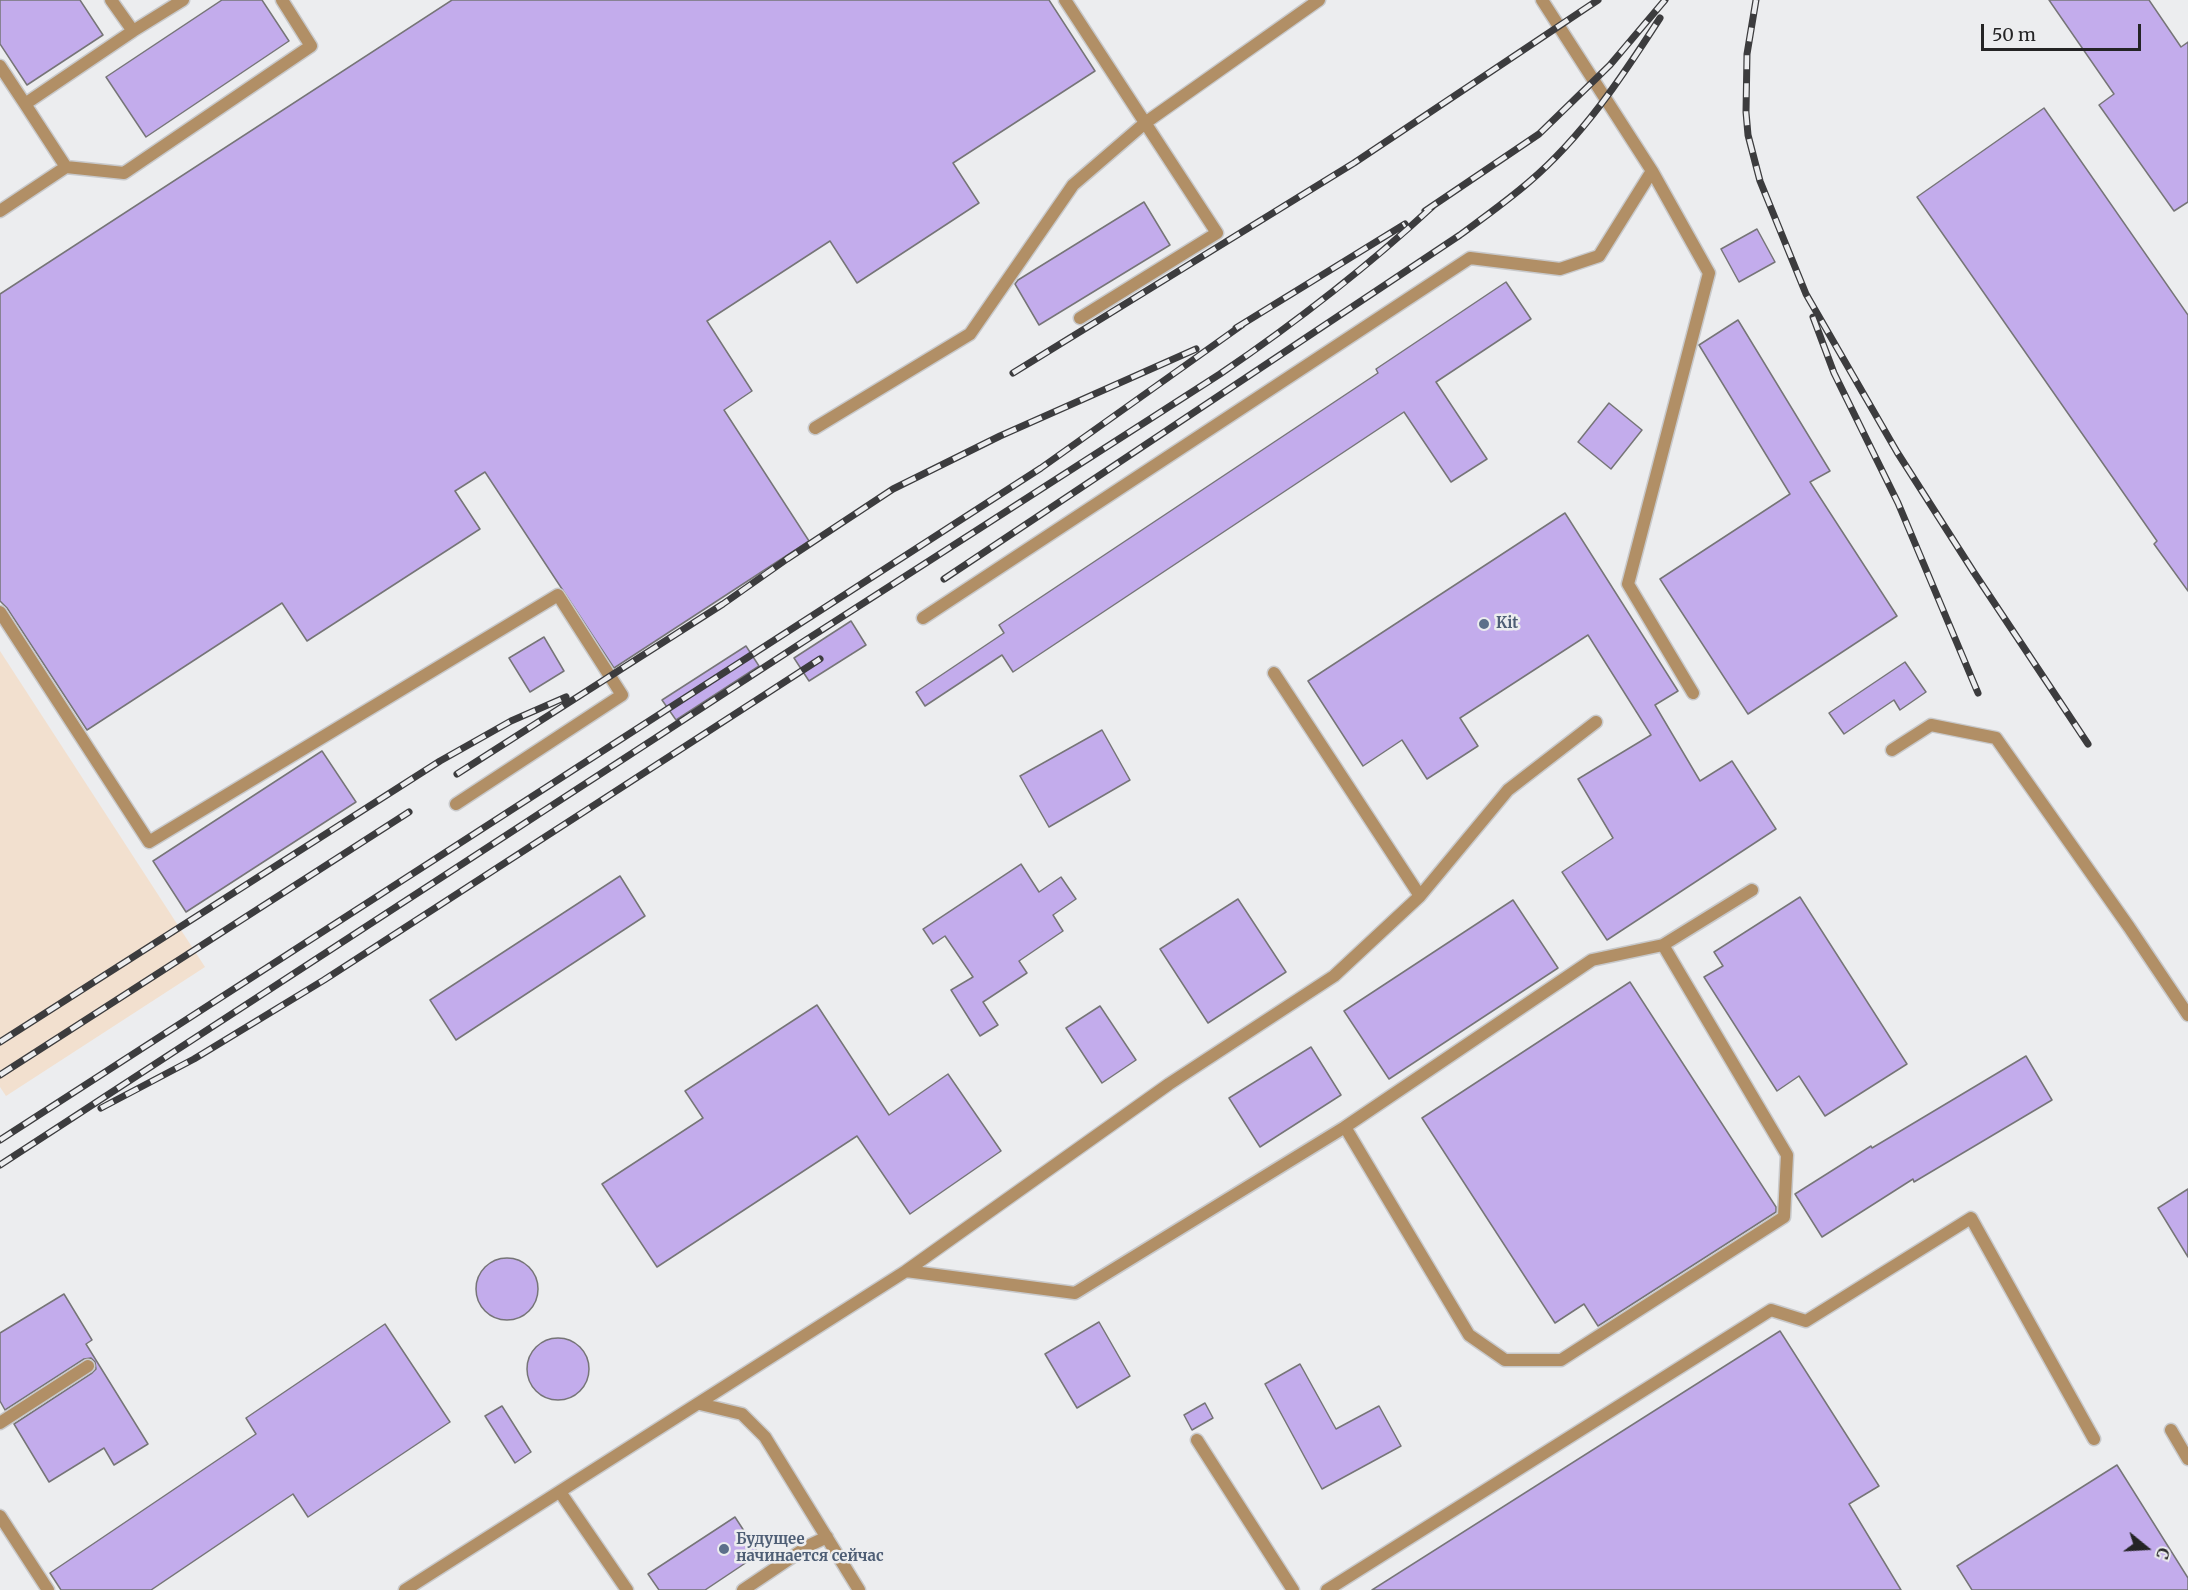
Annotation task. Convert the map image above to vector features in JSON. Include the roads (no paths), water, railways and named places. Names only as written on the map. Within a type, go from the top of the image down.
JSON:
[{"type":"lane","points":[[111,0],[133,31]]},
{"type":"lane","points":[[25,104],[183,0]]},
{"type":"lane","points":[[0,211],[66,167],[124,173],[310,46],[282,0]]},
{"type":"lane","points":[[1065,0],[1217,233],[1080,318]]},
{"type":"lane","points":[[815,428],[970,334],[1073,185],[1145,123],[1319,0]]},
{"type":"lane","points":[[1542,0],[1652,171],[1709,273],[1628,584],[1693,693]]},
{"type":"lane","points":[[0,66],[66,167]]},
{"type":"lane","points":[[923,618],[1470,258],[1560,269],[1599,256],[1652,171]]},
{"type":"lane","points":[[0,612],[149,842],[558,595],[622,695],[456,804]]},
{"type":"lane","points":[[1274,673],[1420,896]]},
{"type":"lane","points":[[405,1590],[906,1271],[1160,1091],[1334,976],[1420,896],[1508,790],[1596,722]]},
{"type":"lane","points":[[1892,750],[1931,725],[1996,738],[2188,1015]]},
{"type":"lane","points":[[906,1271],[1075,1293],[1345,1127],[1592,960],[1663,945],[1752,890]]},
{"type":"lane","points":[[1345,1127],[1469,1335],[1505,1360],[1561,1360],[1784,1217],[1787,1155],[1663,945]]},
{"type":"lane","points":[[1327,1590],[1344,1585],[1771,1310],[1806,1321],[1971,1218],[2094,1439]]},
{"type":"lane","points":[[0,1423],[88,1365]]},
{"type":"lane","points":[[700,1404],[742,1414],[765,1437],[859,1590]]},
{"type":"lane","points":[[2171,1430],[2188,1459]]},
{"type":"lane","points":[[1197,1440],[1293,1590]]},
{"type":"lane","points":[[560,1492],[627,1590]]},
{"type":"lane","points":[[0,1516],[48,1590]]},
{"type":"lane","points":[[743,1590],[810,1545],[827,1537]]},
{"type":"railway","points":[[1013,373],[1354,163],[1598,0]]},
{"type":"railway","points":[[1425,211],[1539,134],[1610,65],[1665,0]]},
{"type":"railway","points":[[1756,0],[1747,54],[1748,135],[1760,181],[1806,294],[1897,452],[2088,744]]},
{"type":"railway","points":[[944,579],[1460,235],[1512,196],[1549,164],[1584,125],[1616,84],[1660,18]]},
{"type":"railway","points":[[0,1165],[806,640],[1220,374],[1330,294],[1433,206]]},
{"type":"railway","points":[[1236,328],[1405,224]]},
{"type":"railway","points":[[1813,317],[1834,373],[1898,503],[1978,693]]},
{"type":"railway","points":[[0,1140],[1041,468],[1242,325]]},
{"type":"railway","points":[[457,774],[723,604],[893,489],[1000,436],[1196,349]]},
{"type":"railway","points":[[101,1108],[194,1059],[324,980],[820,659]]},
{"type":"railway","points":[[0,1042],[440,761],[511,721],[566,697]]},
{"type":"railway","points":[[0,1075],[409,812]]},
{"type":"place","name":"Kit","points":[[1484,624]]},
{"type":"place","name":"Будущее начинается сейчас","points":[[724,1549]]}]
